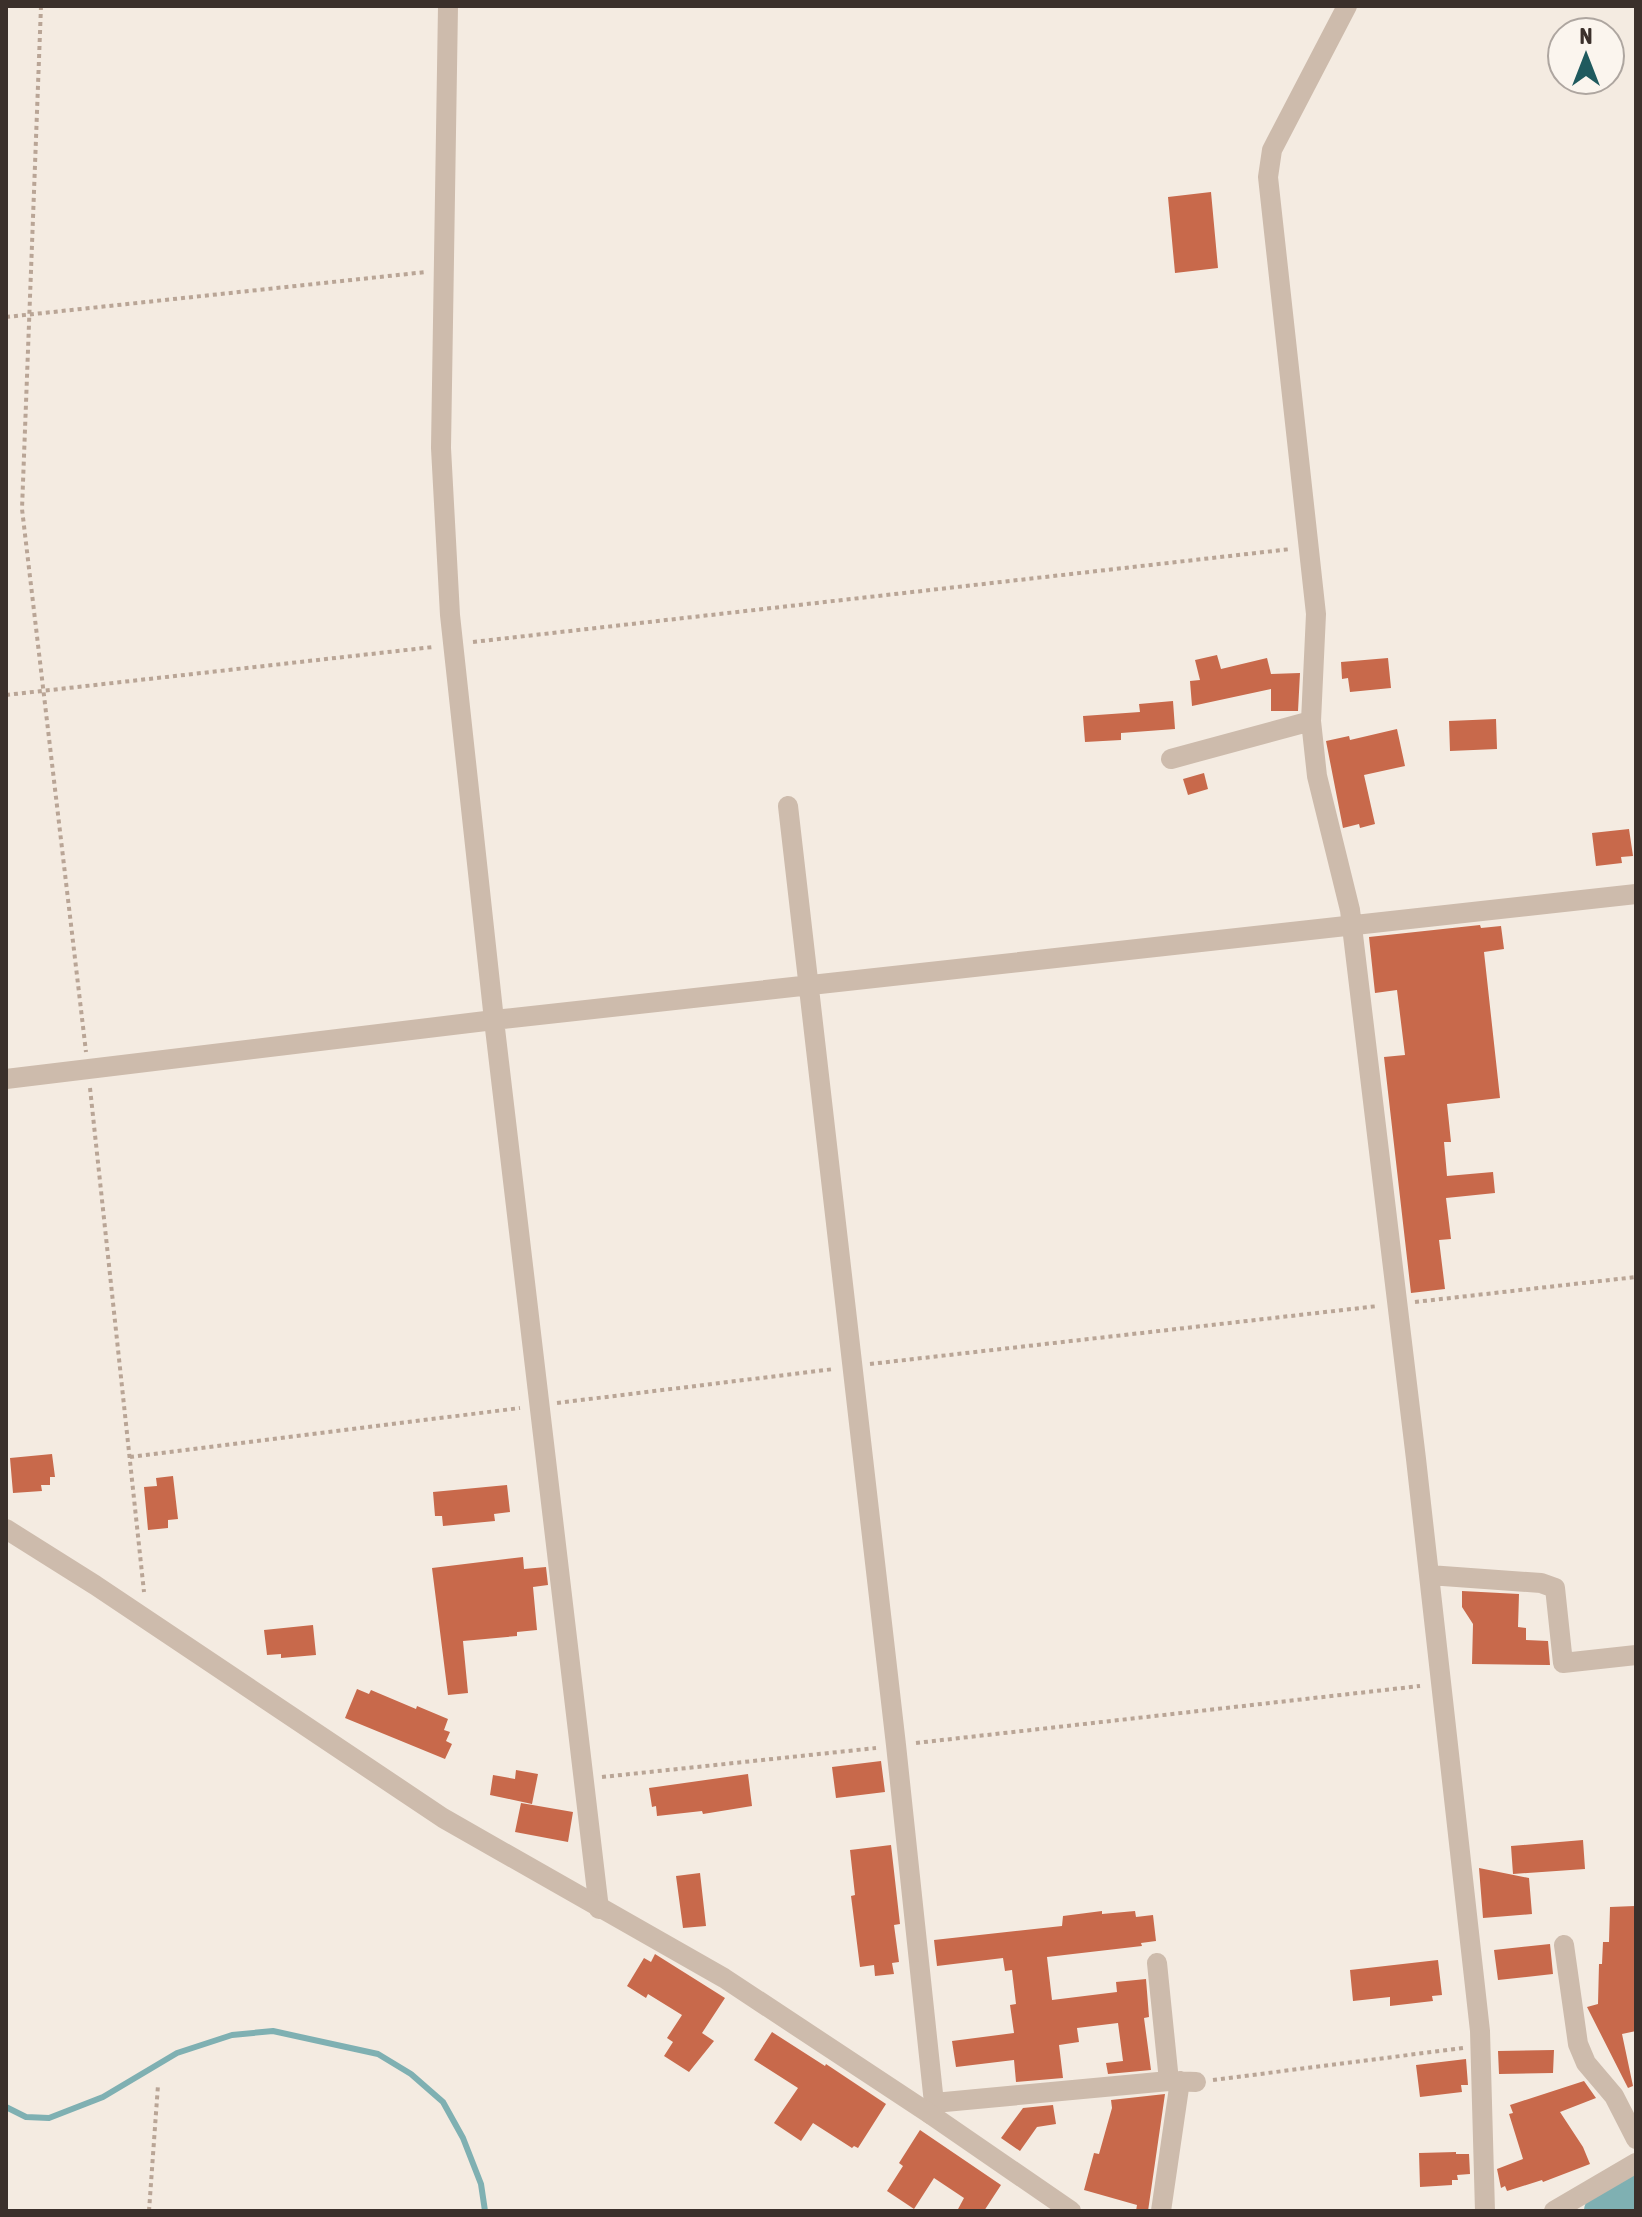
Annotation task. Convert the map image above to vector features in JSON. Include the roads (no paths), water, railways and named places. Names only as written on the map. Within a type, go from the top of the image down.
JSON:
[{"type":"street","points":[[448,6],[441,448],[453,644],[599,1909]]},
{"type":"street","points":[[1347,6],[1272,150],[1268,177],[1316,614],[1311,721],[1317,776],[1334,837],[1351,927],[1398,1304],[1481,2045],[1485,2211]]},
{"type":"street","points":[[1171,759],[1311,721]]},
{"type":"street","points":[[788,806],[896,1745],[932,2108]]},
{"type":"street","points":[[6,1079],[494,1020],[1636,894]]},
{"type":"street","points":[[6,1529],[148,1620],[443,1818],[724,1978],[932,2108],[1071,2211]]},
{"type":"street","points":[[1429,1575],[1541,1583],[1555,1588],[1563,1663],[1636,1655]]},
{"type":"street","points":[[1564,1945],[1578,2044],[1586,2063],[1614,2096],[1636,2139]]},
{"type":"street","points":[[1157,1963],[1182,2081],[1161,2211]]},
{"type":"street","points":[[932,2108],[1182,2081]]},
{"type":"street","points":[[1554,2211],[1636,2163]]},
{"type":"waterway","points":[[6,2107],[26,2117],[49,2118],[103,2097],[177,2053],[232,2035],[273,2031],[378,2054],[411,2074],[443,2102],[463,2138],[481,2184],[485,2211]]},
{"type":"waterway","points":[[1603,2211],[1636,2191]]}]
